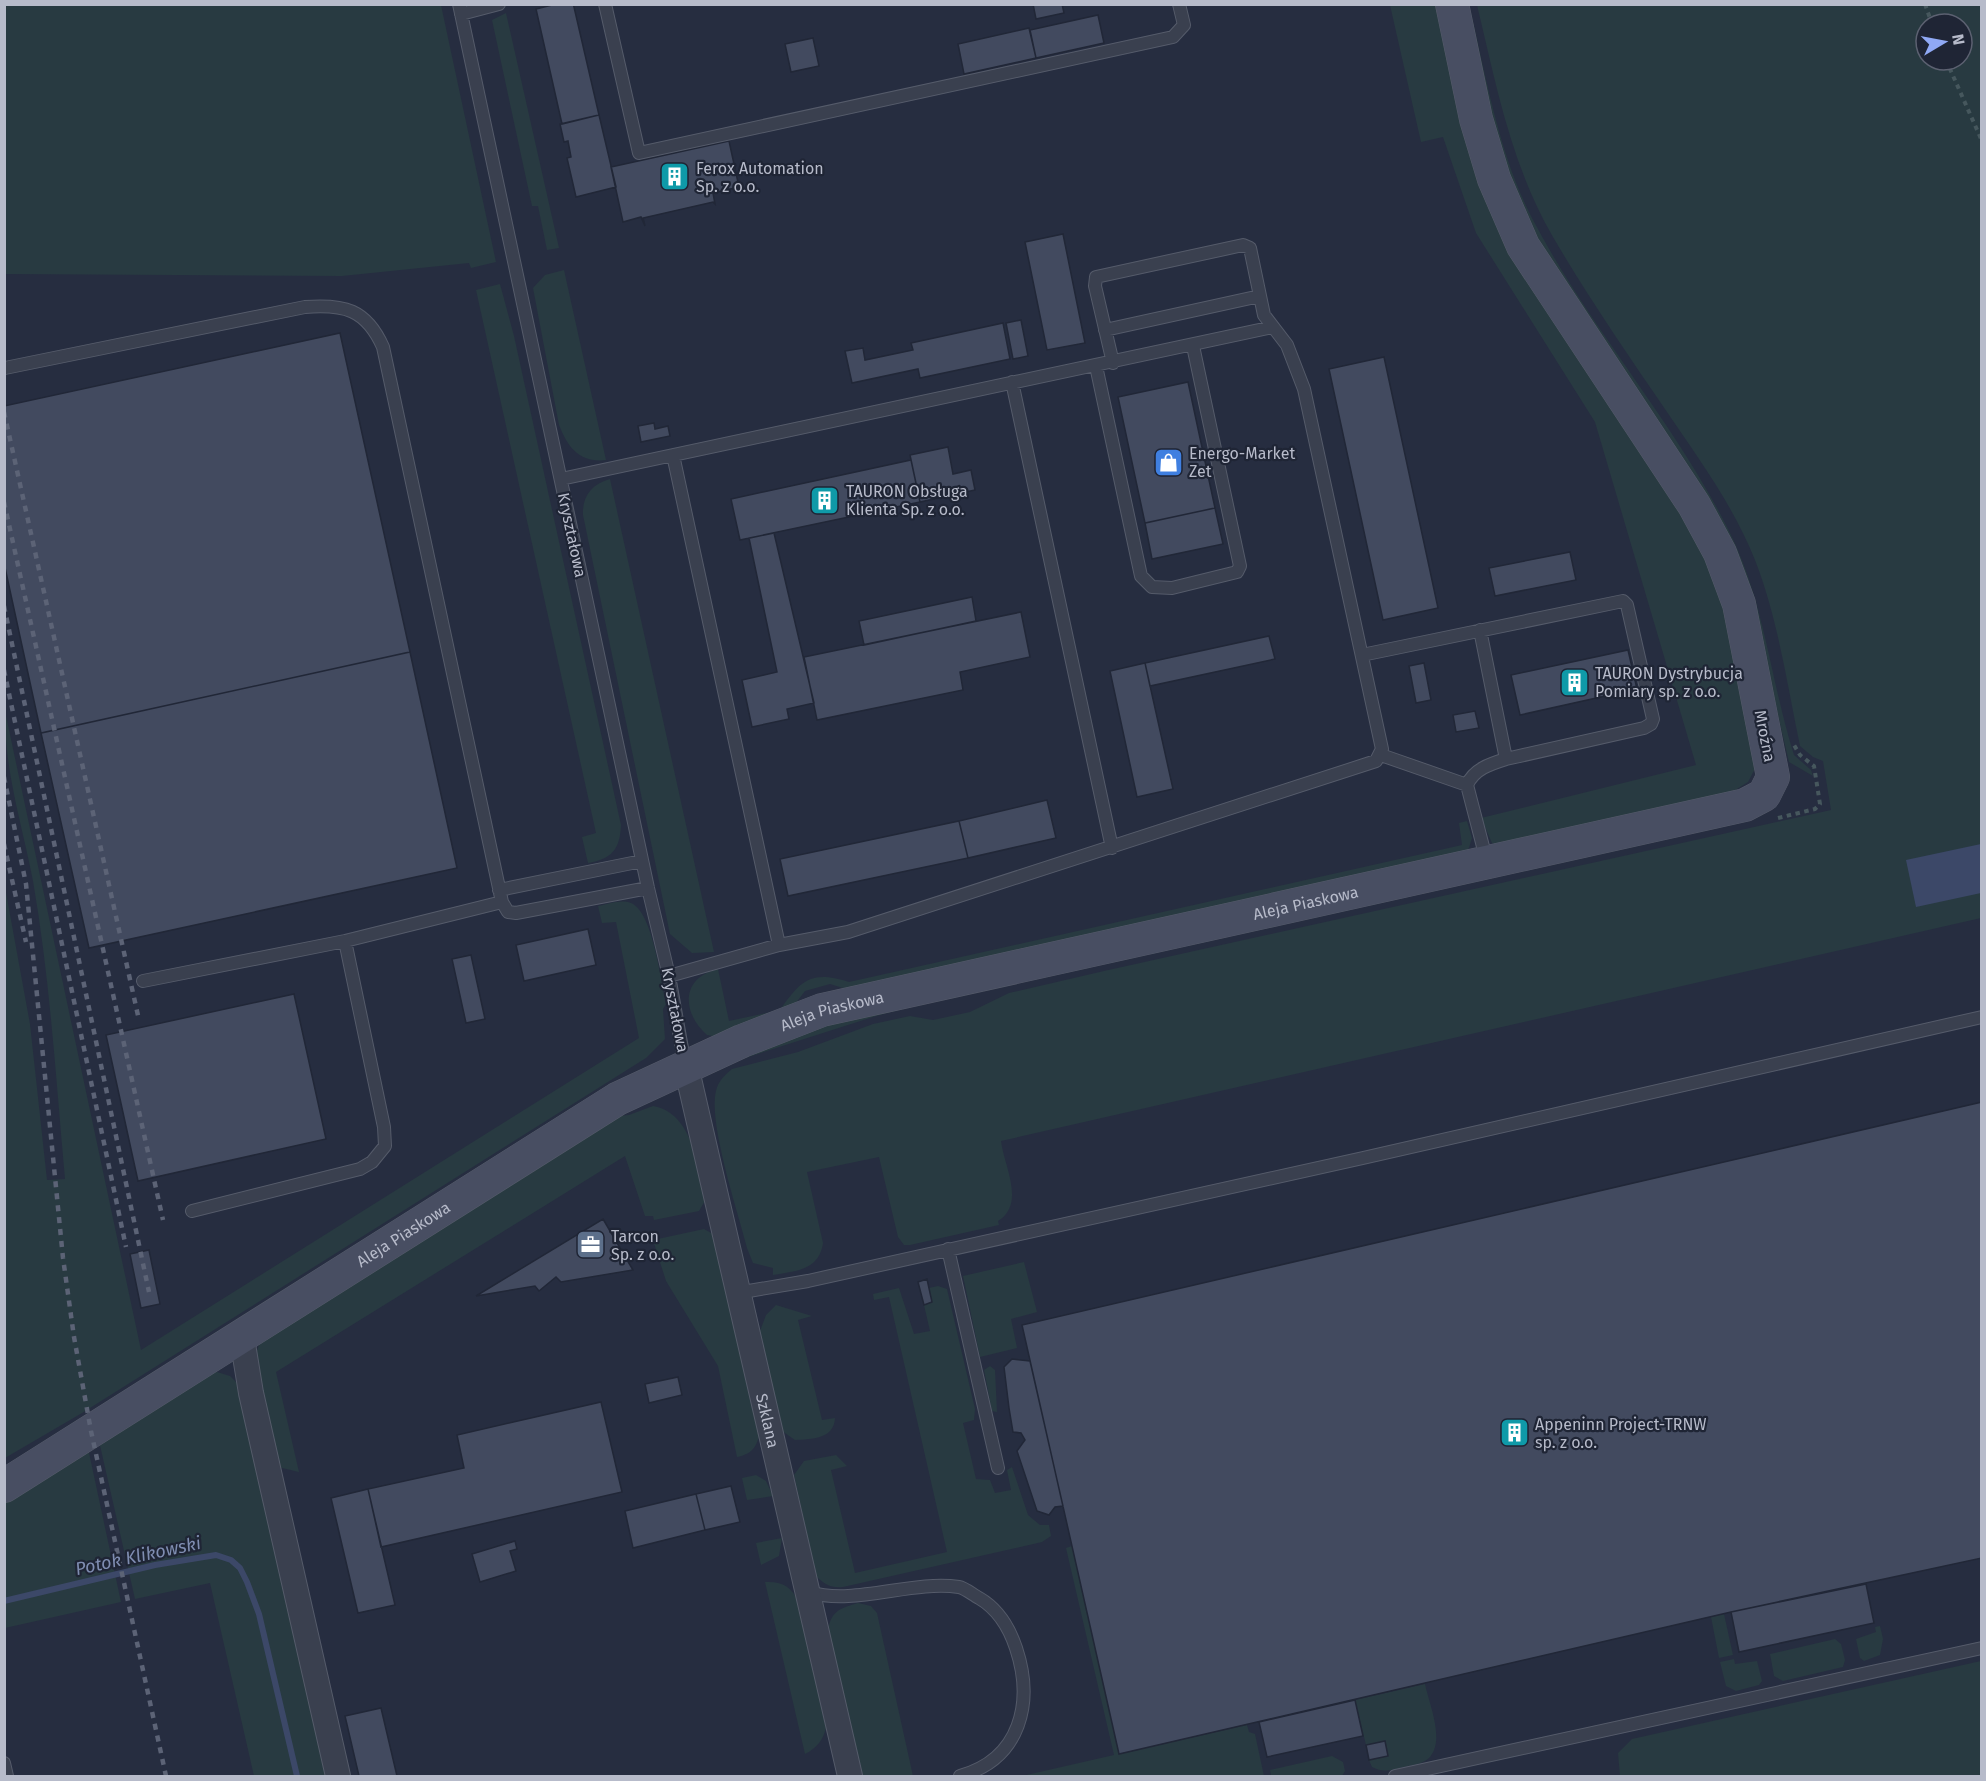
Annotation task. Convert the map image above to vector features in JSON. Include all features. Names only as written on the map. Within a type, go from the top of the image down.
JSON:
[{"type":"main road","name":"Mroźna","points":[[1452,4],[1479,129],[1494,179],[1522,246],[1694,505],[1720,553],[1739,604],[1773,777],[1764,795]]},
{"type":"main road","name":"Aleja Piaskowa","points":[[4,1486],[242,1338],[617,1099],[686,1066],[822,1010],[1745,805],[1764,795]]},
{"type":"street","name":"Szklana","points":[[686,1066],[850,1776]]},
{"type":"street","points":[[242,1338],[251,1393],[338,1776]]},
{"type":"lane","points":[[460,9],[499,4]]},
{"type":"lane","points":[[605,4],[639,153],[1173,37],[1184,25],[1179,4]]},
{"type":"lane","name":"Kryształowa","points":[[460,9],[642,861],[669,976],[686,1066]]},
{"type":"lane","points":[[1113,363],[1095,280],[1108,273],[1247,245],[1250,248],[1264,315],[1287,345],[1304,388],[1362,655],[1381,755]]},
{"type":"lane","points":[[1105,330],[1260,296]]},
{"type":"lane","points":[[5,368],[305,307],[329,305],[354,311],[375,328],[383,346],[500,896],[508,912],[516,913],[648,888]]},
{"type":"lane","points":[[561,479],[1012,382],[1193,346],[1273,327]]},
{"type":"lane","points":[[1096,366],[1141,576],[1152,586],[1172,588],[1237,572],[1240,566],[1193,346]]},
{"type":"lane","points":[[1012,382],[1112,848]]},
{"type":"lane","points":[[673,455],[778,945]]},
{"type":"lane","points":[[1362,655],[1623,601],[1630,615],[1653,719],[1651,724],[1644,728],[1506,759],[1488,765],[1471,776],[1467,785],[1487,862]]},
{"type":"lane","points":[[1480,630],[1506,759]]},
{"type":"lane","points":[[669,976],[778,945],[848,932],[1364,767],[1376,761],[1381,755]]},
{"type":"lane","points":[[1381,755],[1467,785]]},
{"type":"lane","points":[[142,981],[345,941],[500,896],[642,861]]},
{"type":"lane","points":[[192,1211],[360,1169],[372,1162],[385,1146],[384,1126],[345,941]]},
{"type":"lane","points":[[737,1293],[808,1281],[1363,1158],[1982,1017]]},
{"type":"lane","points":[[948,1249],[998,1468]]},
{"type":"lane","points":[[809,1592],[825,1597],[885,1590],[960,1587],[993,1606],[1011,1633],[1023,1670],[1024,1705],[1017,1731],[998,1757],[960,1776]]},
{"type":"lane","points":[[1395,1776],[1982,1648]]},
{"type":"lane","points":[[4,1763],[7,1776]]},
{"type":"path","points":[[1951,72],[1982,141]]},
{"type":"path","points":[[1814,766],[1820,804]]},
{"type":"shaded area","points":[[5,4],[441,5],[496,262],[471,268],[469,263],[342,276],[5,274]]},
{"type":"shaded area","points":[[1390,5],[1440,5],[1465,119],[1706,555],[1724,600],[1758,763],[1748,782],[1729,794],[1504,846],[1492,843],[1481,818],[1696,765],[1595,422],[1476,233],[1443,137],[1421,142]]},
{"type":"shaded area","points":[[1463,5],[1469,5],[1494,113],[1520,193],[1554,258],[1682,450],[1728,529],[1751,584],[1794,755],[1811,770],[1813,776],[1789,762],[1758,630],[1541,251],[1507,175]]},
{"type":"shaded area","points":[[1477,5],[1981,5],[1981,918],[1001,1141],[1012,1195],[1011,1205],[998,1221],[999,1225],[910,1245],[904,1245],[898,1237],[879,1157],[807,1172],[823,1243],[817,1259],[805,1268],[773,1275],[773,1268],[753,1263],[731,1191],[716,1124],[717,1087],[732,1069],[798,1052],[873,1024],[910,1016],[933,1020],[970,1012],[1009,993],[1831,810],[1823,761],[1813,757],[1800,746],[1770,605],[1747,540],[1715,484],[1594,304],[1553,237],[1526,181],[1498,94]]},
{"type":"shaded area","points":[[506,13],[559,248],[547,250],[538,206],[532,206],[492,20]]},
{"type":"shaded area","points":[[564,270],[606,460],[589,459],[576,452],[566,441],[559,425],[533,288],[545,275]]},
{"type":"shaded area","points":[[500,284],[514,336],[621,825],[619,840],[613,852],[603,859],[588,863],[582,837],[596,833],[476,290]]},
{"type":"shaded area","points":[[610,479],[714,952],[692,953],[670,934],[583,515],[584,502],[589,492],[598,484]]},
{"type":"shaded area","points":[[5,711],[141,1350],[639,1038],[616,922],[602,923],[598,906],[623,902],[631,903],[639,909],[645,919],[655,949],[666,1004],[663,1009],[665,1039],[646,1058],[82,1413],[5,1458],[5,887],[30,1024],[47,1180],[65,1179],[44,955],[33,881],[7,754]]},
{"type":"shaded area","points":[[1467,821],[1472,838],[1468,851],[853,991],[830,984],[805,991],[795,1004],[718,1037],[707,1035],[693,1017],[689,1007],[691,988],[697,980],[718,969],[729,1021],[780,1010],[794,991],[808,980],[816,978],[825,977],[849,982],[1462,845],[1459,823]]},
{"type":"shaded area","points":[[914,1006],[739,1060],[820,1024],[876,1010]]},
{"type":"shaded area","points":[[653,1106],[666,1110],[677,1119],[691,1143],[706,1199],[699,1211],[654,1220],[653,1216],[645,1216],[625,1156],[276,1372],[299,1472],[278,1467],[255,1355],[262,1338],[619,1116],[629,1115]]},
{"type":"shaded area","points":[[704,1229],[713,1234],[760,1432],[753,1449],[737,1457],[718,1366],[666,1281],[653,1240]]},
{"type":"shaded area","points":[[1024,1262],[1037,1312],[1011,1319],[1017,1348],[980,1357],[963,1276]]},
{"type":"shaded area","points":[[938,1286],[947,1289],[975,1409],[974,1420],[963,1423],[976,1479],[990,1480],[995,1493],[1011,1490],[1007,1470],[1012,1467],[1028,1515],[1040,1525],[1049,1525],[1051,1536],[1042,1542],[843,1587],[828,1585],[816,1576],[794,1475],[804,1461],[836,1455],[847,1466],[831,1470],[855,1573],[947,1552],[889,1297],[874,1300],[873,1294],[899,1288],[914,1334],[930,1331],[924,1305],[932,1302],[929,1288]]},
{"type":"shaded area","points":[[776,1305],[812,1316],[798,1320],[822,1420],[835,1418],[831,1430],[821,1436],[795,1440],[782,1431],[760,1331],[766,1315]]},
{"type":"shaded area","points":[[990,1366],[995,1370],[997,1412],[992,1411],[984,1370]]},
{"type":"shaded area","points":[[217,1372],[230,1376],[238,1384],[327,1776],[254,1776],[210,1583],[135,1599],[99,1441],[205,1374]]},
{"type":"shaded area","points":[[88,1448],[121,1602],[5,1628],[4,1497]]},
{"type":"shaded area","points":[[756,1475],[766,1481],[773,1496],[747,1500],[742,1478]]},
{"type":"shaded area","points":[[782,1538],[779,1556],[761,1565],[756,1543]]},
{"type":"shaded area","points":[[1072,1546],[1119,1754],[1247,1725],[1249,1732],[1255,1734],[1264,1776],[1022,1776],[1114,1755],[1066,1548]]},
{"type":"shaded area","points":[[765,1582],[786,1586],[799,1603],[826,1728],[819,1743],[805,1754]]},
{"type":"shaded area","points":[[858,1603],[871,1606],[877,1613],[913,1776],[863,1776],[828,1629],[832,1618],[838,1611]]},
{"type":"shaded area","points":[[1724,1614],[1733,1655],[1719,1658],[1711,1617]]},
{"type":"shaded area","points":[[1880,1626],[1883,1639],[1880,1655],[1864,1661],[1860,1658],[1856,1639],[1876,1632],[1875,1627]]},
{"type":"shaded area","points":[[1835,1639],[1841,1644],[1845,1660],[1843,1667],[1783,1681],[1774,1676],[1770,1654]]},
{"type":"shaded area","points":[[1734,1659],[1735,1664],[1757,1661],[1762,1681],[1759,1685],[1736,1691],[1726,1686],[1720,1662]]},
{"type":"shaded area","points":[[1981,1661],[1981,1776],[1620,1776],[1618,1753],[1632,1739]]},
{"type":"shaded area","points":[[1425,1684],[1436,1731],[1434,1750],[1430,1757],[1421,1763],[1392,1770],[1372,1767],[1369,1760],[1388,1756],[1385,1741],[1366,1745],[1355,1700]]},
{"type":"shaded area","points":[[1332,1756],[1343,1762],[1345,1771],[1342,1776],[1271,1776],[1270,1770]]},
{"type":"water","points":[[1981,844],[1981,893],[1916,907],[1906,860]]},
{"type":"building","points":[[556,4],[573,4],[599,115],[562,124],[536,9]]},
{"type":"building","points":[[1033,4],[1062,4],[1064,13],[1036,19]]},
{"type":"building","points":[[1098,15],[1104,43],[1036,58],[1030,30]]},
{"type":"building","points":[[1029,28],[1036,58],[964,74],[958,44]]},
{"type":"building","points":[[813,38],[819,66],[791,72],[785,44]]},
{"type":"building","points":[[599,115],[616,187],[576,197],[567,158],[571,157],[568,141],[564,142],[560,124]]},
{"type":"building","name":"Ferox Automation Sp. z o.o.","points":[[729,141],[739,187],[713,193],[715,204],[713,202],[643,218],[645,226],[641,217],[623,222],[611,167]]},
{"type":"building","points":[[1063,234],[1085,343],[1047,350],[1025,242]]},
{"type":"building","points":[[1021,320],[1028,356],[1013,359],[1006,323]]},
{"type":"building","points":[[1003,323],[1010,359],[920,378],[918,369],[852,383],[845,351],[863,348],[865,360],[913,350],[911,343]]},
{"type":"building","points":[[340,333],[410,652],[41,733],[4,563],[4,406]]},
{"type":"building","points":[[1384,357],[1438,608],[1383,620],[1329,369]]},
{"type":"building","points":[[1188,382],[1215,508],[1145,523],[1118,397]]},
{"type":"building","points":[[654,423],[655,429],[668,426],[670,436],[641,442],[638,426]]},
{"type":"building","points":[[948,447],[953,474],[971,470],[975,490],[920,502],[910,455]]},
{"type":"building","name":"TAURON Obsługa Klienta Sp. z o.o.","points":[[911,460],[920,502],[740,540],[731,499]]},
{"type":"building","points":[[1215,508],[1223,544],[1152,559],[1145,523]]},
{"type":"building","points":[[774,533],[814,703],[787,709],[789,719],[752,727],[742,680],[777,672],[749,538]]},
{"type":"building","points":[[1570,552],[1576,580],[1495,596],[1489,568]]},
{"type":"building","points":[[972,597],[976,621],[864,645],[859,621]]},
{"type":"building","points":[[1021,612],[1030,657],[960,672],[963,690],[817,720],[804,657]]},
{"type":"building","points":[[1269,636],[1275,659],[1150,686],[1145,663]]},
{"type":"building","name":"TAURON Dystrybucja Pomiary sp. z o.o.","points":[[1628,650],[1637,689],[1520,715],[1511,675]]},
{"type":"building","points":[[410,652],[457,868],[89,948],[41,733]]},
{"type":"building","points":[[1145,663],[1173,789],[1137,797],[1110,671]]},
{"type":"building","points":[[1424,663],[1431,700],[1416,703],[1409,666]]},
{"type":"building","points":[[1475,711],[1479,728],[1456,732],[1453,715]]},
{"type":"building","points":[[1047,800],[1056,838],[968,858],[959,821]]},
{"type":"building","points":[[959,821],[968,858],[788,896],[780,859]]},
{"type":"building","points":[[588,929],[596,965],[524,981],[516,945]]},
{"type":"building","points":[[471,955],[485,1019],[466,1023],[452,959]]},
{"type":"building","points":[[294,994],[326,1139],[138,1181],[106,1035]]},
{"type":"building","name":"Appeninn Project-TRNW sp. z o.o.","points":[[1982,1102],[1982,1558],[1731,1612],[1119,1754],[1022,1325]]},
{"type":"building","name":"Tarcon Sp. z o.o.","points":[[603,1219],[633,1270],[561,1282],[556,1277],[539,1291],[535,1286],[476,1296]]},
{"type":"building","points":[[149,1250],[160,1304],[141,1308],[130,1254]]},
{"type":"building","points":[[927,1279],[932,1302],[924,1305],[918,1282]]},
{"type":"building","points":[[1012,1359],[1030,1361],[1063,1506],[1055,1507],[1049,1515],[1037,1511],[1017,1451],[1025,1440],[1021,1433],[1013,1432],[1009,1408],[1004,1367]]},
{"type":"building","points":[[678,1377],[682,1395],[649,1403],[645,1384]]},
{"type":"building","points":[[601,1402],[622,1492],[381,1547],[368,1489],[464,1468],[457,1435]]},
{"type":"building","points":[[731,1486],[740,1522],[705,1530],[696,1494]]},
{"type":"building","points":[[368,1489],[395,1605],[358,1613],[331,1498]]},
{"type":"building","points":[[696,1494],[705,1530],[633,1548],[625,1511]]},
{"type":"building","points":[[515,1541],[517,1549],[510,1551],[516,1571],[480,1582],[472,1554]]},
{"type":"building","points":[[1866,1584],[1874,1623],[1739,1652],[1731,1612]]},
{"type":"building","points":[[1355,1700],[1363,1736],[1267,1757],[1259,1722]]},
{"type":"building","points":[[381,1708],[397,1776],[359,1776],[345,1716]]},
{"type":"building","points":[[1385,1741],[1388,1756],[1369,1760],[1366,1745]]},
{"type":"waterway","name":"Potok Klikowski","points":[[4,1601],[155,1565],[216,1555],[231,1560],[240,1568],[259,1614],[297,1776]]},
{"type":"railway","points":[[4,412],[139,1020]]},
{"type":"railway","points":[[4,502],[163,1220]]},
{"type":"railway","points":[[4,606],[149,1292]]},
{"type":"railway","points":[[4,670],[126,1247]]},
{"type":"railway","points":[[4,777],[26,884],[63,1258],[74,1337],[91,1431],[166,1776]]},
{"type":"railway","points":[[4,844],[26,942]]},
{"type":"place","name":"Ferox Automation Sp. z o.o.","points":[[675,177]]},
{"type":"place","name":"Energo-Market Zet","points":[[1168,462]]},
{"type":"place","name":"TAURON Obsługa Klienta Sp. z o.o.","points":[[825,500]]},
{"type":"place","name":"TAURON Dystrybucja Pomiary sp. z o.o.","points":[[1574,682]]},
{"type":"place","name":"Tarcon Sp. z o.o.","points":[[590,1245]]},
{"type":"place","name":"Appeninn Project-TRNW sp. z o.o.","points":[[1514,1433]]}]
